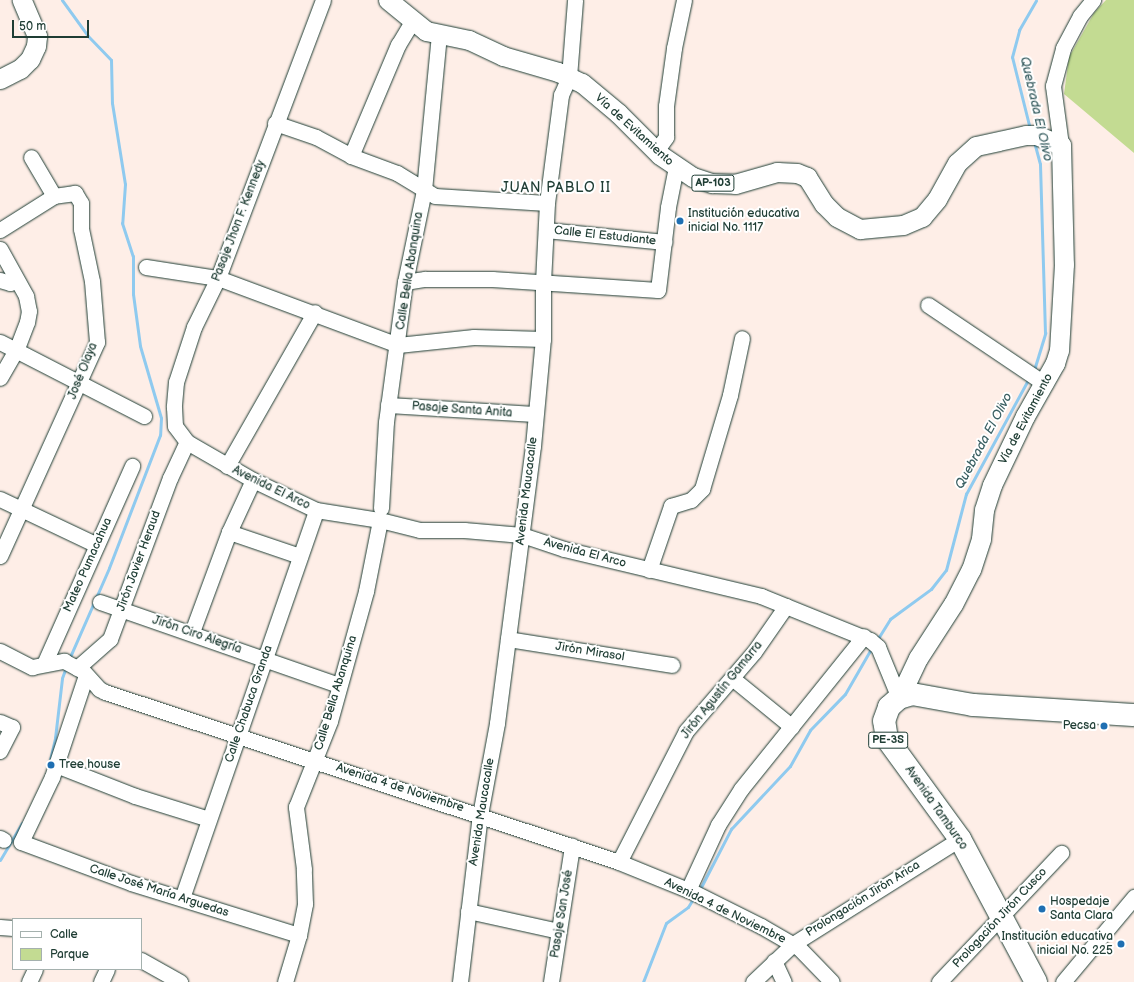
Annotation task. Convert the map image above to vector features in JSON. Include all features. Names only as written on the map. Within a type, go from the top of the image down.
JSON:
[{"type":"highway","points":[[899,698],[912,694],[973,705],[1134,715]]},
{"type":"highway","name":"Avenida Tamburco","points":[[899,698],[889,707],[884,721],[887,739],[960,839],[1036,982]]},
{"type":"main road","points":[[0,79],[20,69],[30,59],[36,46],[37,36],[22,0]]},
{"type":"main road","name":"Vía de Evitamiento","points":[[388,0],[412,22],[426,31],[469,40],[503,56],[569,77],[582,83],[618,113],[653,149],[676,167],[693,177],[723,184],[751,181],[777,172],[797,173],[807,177],[824,204],[837,217],[849,225],[871,230],[903,225],[922,217],[937,199],[956,163],[976,146],[1031,135],[1061,145],[1064,248],[1062,339],[1055,363],[1045,384],[1025,416],[992,485],[984,510],[981,539],[971,570],[952,604],[918,658],[899,698]]},
{"type":"street","name":"Pasaje Jhon F. Kennedy","points":[[187,442],[175,426],[174,407],[176,382],[194,327],[218,278],[275,123],[323,0]]},
{"type":"street","name":"Avenida Maucacalle","points":[[460,982],[480,815],[508,639],[522,535],[543,339],[543,282],[547,203],[561,95],[569,77],[575,0]]},
{"type":"street","points":[[653,149],[662,144],[666,137],[666,106],[674,48],[684,0]]},
{"type":"street","points":[[1061,145],[1053,86],[1063,48],[1080,16],[1093,0]]},
{"type":"street","points":[[351,156],[398,45],[412,22]]},
{"type":"street","name":"Calle Bella Abanquina","points":[[285,982],[299,935],[305,886],[296,807],[303,786],[324,740],[366,591],[380,514],[388,405],[398,345],[405,282],[424,190],[439,34]]},
{"type":"street","points":[[275,123],[316,137],[351,156],[397,173],[435,196],[547,203]]},
{"type":"street","points":[[0,230],[54,196],[31,157]]},
{"type":"street","points":[[405,282],[425,279],[543,282],[658,290],[676,167]]},
{"type":"street","name":"José Olaya","points":[[0,556],[97,342],[92,281],[81,229],[79,198],[70,193],[54,196]]},
{"type":"street","name":"Calle El Estudiante","points":[[546,230],[664,242]]},
{"type":"street","points":[[0,249],[26,296],[29,311],[27,322],[16,350],[0,378]]},
{"type":"street","points":[[146,267],[218,278],[315,312],[398,345],[474,337],[543,339]]},
{"type":"street","points":[[0,280],[10,283],[17,281]]},
{"type":"street","points":[[928,305],[1045,384]]},
{"type":"street","points":[[227,466],[315,312]]},
{"type":"street","points":[[649,570],[671,506],[691,500],[702,489],[730,395],[742,338]]},
{"type":"street","points":[[0,342],[79,384],[144,416]]},
{"type":"street","name":"Pasaje Santa Anita","points":[[388,405],[535,414]]},
{"type":"street","name":"Avenida El Arco","points":[[187,442],[252,480],[316,510],[380,514],[420,530],[464,530],[522,535],[564,549],[761,596],[871,641]]},
{"type":"street","name":"Jirón Javier Heraud","points":[[75,667],[110,639],[164,493],[187,442]]},
{"type":"street","name":"Mateo Pumacahua","points":[[44,664],[132,466]]},
{"type":"street","points":[[192,632],[229,532],[252,480]]},
{"type":"street","points":[[0,499],[20,510],[97,545]]},
{"type":"street","name":"Calle Chabuca Granda","points":[[182,898],[316,510]]},
{"type":"street","points":[[229,532],[300,556]]},
{"type":"street","name":"Jirón Ciro Alegría","points":[[100,602],[192,632],[339,686]]},
{"type":"street","name":"Jirón Agustín Gamarra","points":[[619,862],[686,731],[754,652],[786,606]]},
{"type":"street","name":"Jirón Mirasol","points":[[508,639],[672,665]]},
{"type":"street","points":[[695,893],[718,825],[741,790],[792,727],[871,641],[899,698]]},
{"type":"street","points":[[0,652],[27,666],[44,664],[75,667],[56,765],[135,796],[209,819]]},
{"type":"street","name":"Avenida 4 de Noviembre","points":[[75,667],[99,689],[105,692],[316,760],[619,862],[695,893],[792,944],[832,982]]},
{"type":"street","points":[[732,678],[792,727]]},
{"type":"street","points":[[0,751],[6,724]]},
{"type":"street","name":"Calle José María Arguedas","points":[[56,765],[21,842],[57,858],[299,935]]},
{"type":"street","name":"Prolongación Jirón Arica","points":[[753,982],[792,944],[960,839]]},
{"type":"street","name":"Pasaje San José","points":[[552,982],[572,846]]},
{"type":"street","name":"Prologación Jirón Cusco","points":[[939,982],[1061,853]]},
{"type":"street","points":[[1063,982],[1134,897]]},
{"type":"street","points":[[468,911],[559,931]]},
{"type":"street","points":[[0,927],[12,928]]},
{"type":"street","points":[[142,961],[180,982]]},
{"type":"street","points":[[774,961],[784,982]]},
{"type":"street","points":[[29,982],[35,970]]},
{"type":"street","points":[[101,982],[107,970]]},
{"type":"green space","points":[[1106,0],[1134,0],[1134,153],[1064,94],[1069,57],[1094,13]]},
{"type":"waterway","points":[[62,0],[88,36],[111,60],[112,103],[125,184],[122,223],[133,256],[133,294],[140,346],[161,418],[160,435],[109,568],[69,659]]},
{"type":"waterway","name":"Quebrada El Olivo","points":[[1030,129],[1012,57],[1019,30],[1036,0]]},
{"type":"waterway","name":"Quebrada El Olivo","points":[[1034,142],[1040,164],[1045,333],[1034,370]]},
{"type":"waterway","name":"Quebrada El Olivo","points":[[877,640],[890,619],[931,589],[946,570],[966,494],[1029,378]]},
{"type":"waterway","name":"Quebrada El Olivo","points":[[700,889],[731,829],[790,766],[810,730],[845,694],[872,647]]},
{"type":"waterway","points":[[50,760],[55,738],[62,678],[66,667]]},
{"type":"waterway","points":[[0,860],[22,823]]},
{"type":"waterway","name":"Quebrada El Olivo","points":[[643,982],[666,923],[688,907],[694,897]]},
{"type":"place","name":"Institución educativa inicial No. 1117","points":[[680,221]]},
{"type":"place","name":"Pecsa","points":[[1104,726]]},
{"type":"place","name":"Tree house","points":[[51,765]]},
{"type":"place","name":"Hospedaje Santa Clara","points":[[1042,909]]},
{"type":"place","name":"Institución educativa inicial No. 225","points":[[1121,944]]},
{"type":"district","name":"JUAN PABLO II","points":[[556,188]]}]
